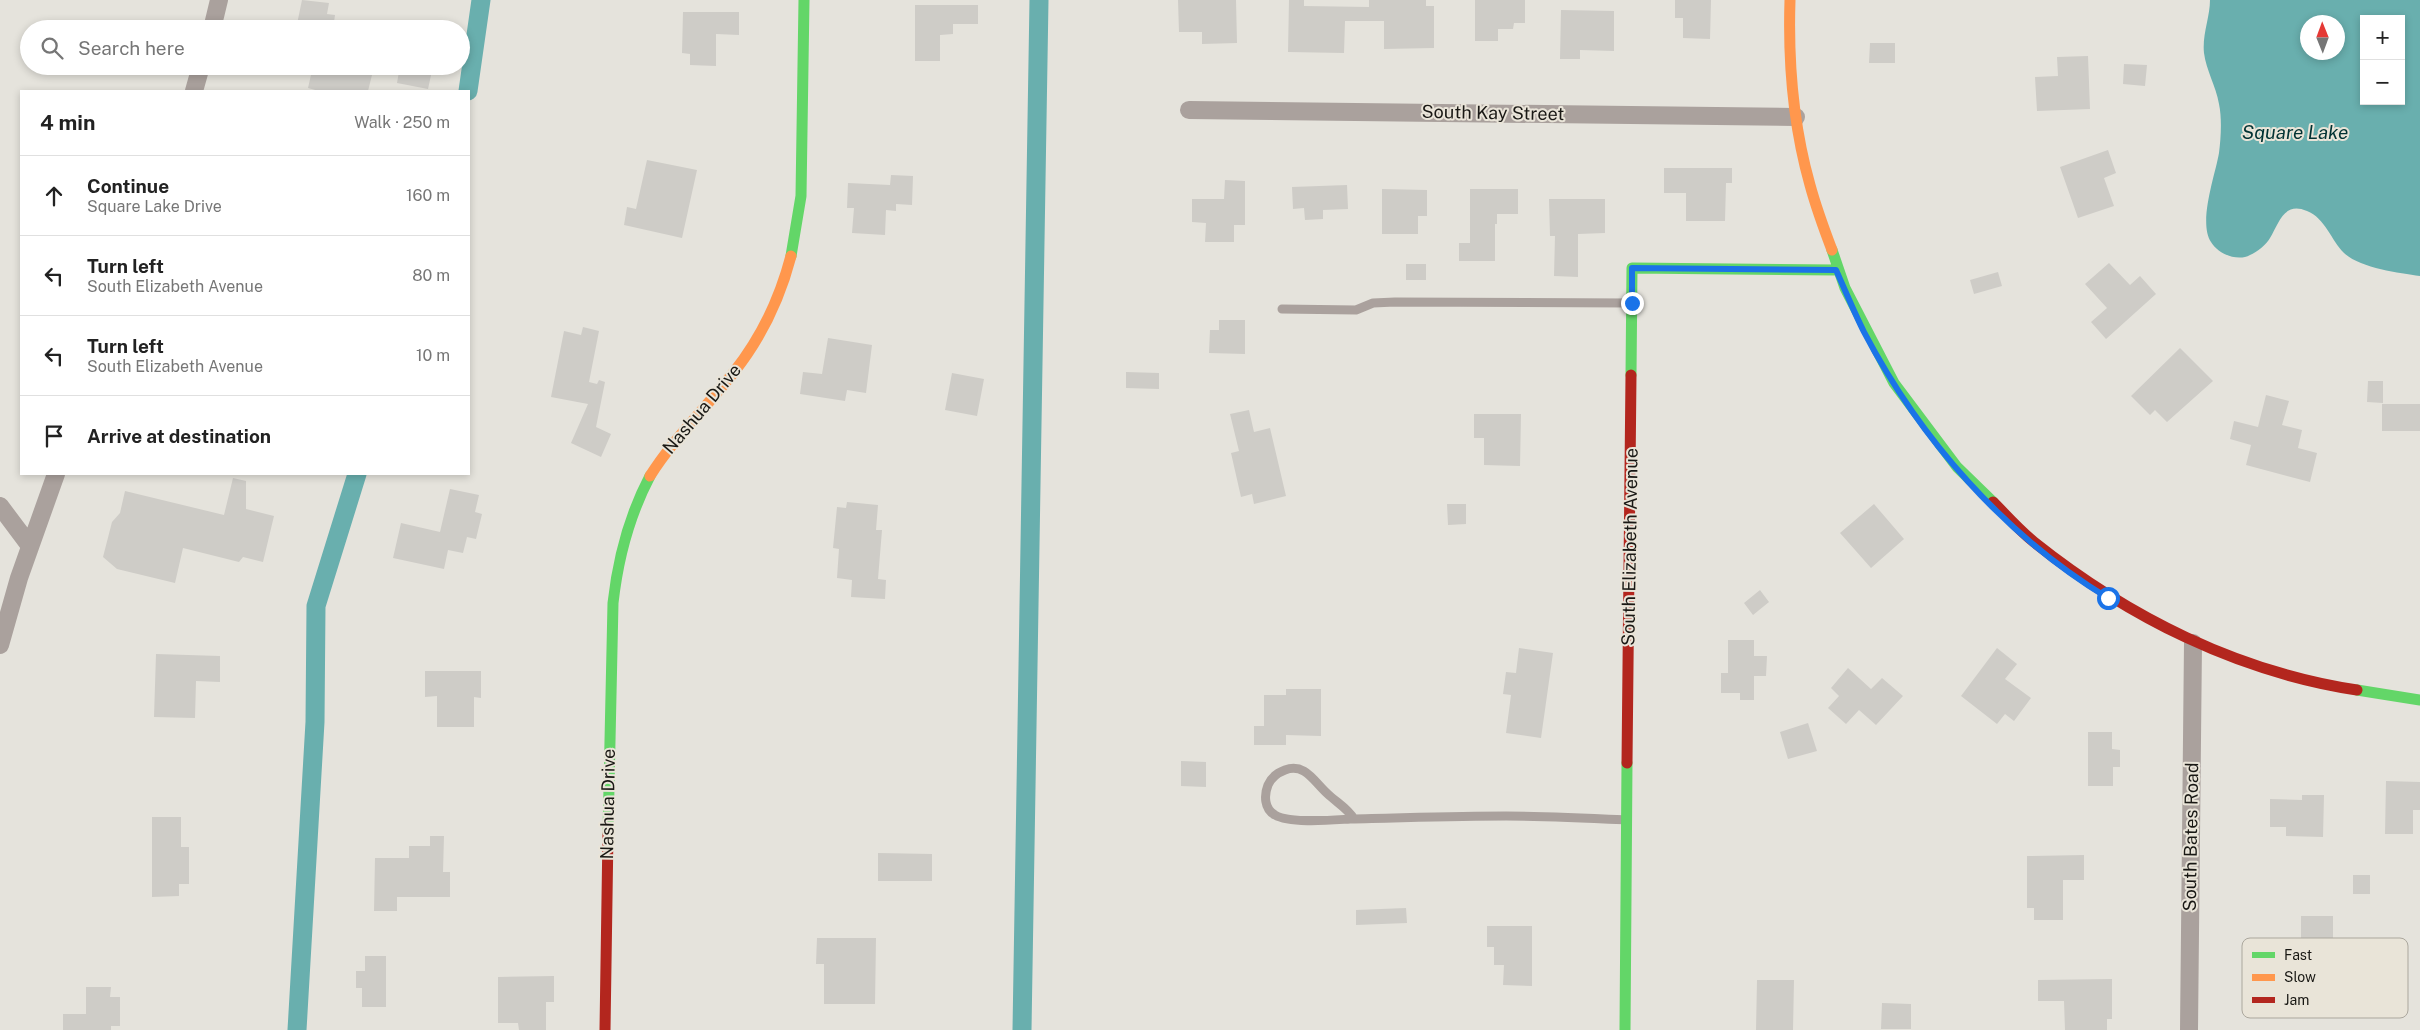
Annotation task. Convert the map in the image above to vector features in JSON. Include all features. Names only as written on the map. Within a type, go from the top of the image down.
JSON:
[{"type":"street","points":[[214,20],[219,0]]},
{"type":"street","name":"Nashua Drive","points":[[605,1030],[611,622],[614,581],[632,516],[649,478],[663,455],[688,423],[735,371],[758,338],[776,301],[790,263],[801,196],[804,0]]},
{"type":"street","points":[[1790,0],[1791,63],[1796,117],[1804,161],[1817,213],[1836,270],[1863,330],[1911,410],[1944,453],[1979,493],[2017,530],[2066,569],[2102,594],[2148,621],[2193,643],[2240,662],[2291,678],[2343,690],[2420,700]]},
{"type":"street","points":[[194,90],[198,75]]},
{"type":"street","name":"South Kay Street","points":[[1189,110],[1796,117]]},
{"type":"street","name":"South Elizabeth Avenue","points":[[1625,1030],[1632,268],[1836,270]]},
{"type":"street","points":[[0,645],[8,611],[56,475]]},
{"type":"street","points":[[0,506],[30,546]]},
{"type":"street","name":"South Bates Road","points":[[2190,1030],[2193,643]]},
{"type":"lane","points":[[1282,309],[1356,310],[1373,303],[1395,302],[1632,303]]},
{"type":"lane","points":[[1354,819],[1349,811],[1328,795],[1302,769],[1292,767],[1280,772],[1271,780],[1268,787],[1265,797],[1267,806],[1275,815],[1302,821],[1506,816],[1627,820]]},
{"type":"water","name":"Square Lake","points":[[2210,0],[2420,0],[2420,276],[2380,269],[2351,258],[2339,248],[2319,219],[2307,211],[2299,209],[2293,209],[2283,215],[2267,243],[2250,255],[2240,258],[2229,256],[2214,246],[2207,233],[2206,223],[2211,186],[2219,153],[2221,122],[2218,97],[2204,53]]},
{"type":"building","points":[[302,0],[329,3],[327,14],[335,15],[334,20],[298,20]]},
{"type":"building","points":[[1178,0],[1236,0],[1237,43],[1202,44],[1202,32],[1179,32]]},
{"type":"building","points":[[1289,0],[1304,0],[1304,6],[1369,7],[1369,0],[1426,0],[1426,6],[1434,6],[1434,48],[1384,49],[1384,21],[1345,21],[1344,53],[1288,52]]},
{"type":"building","points":[[1475,0],[1525,0],[1525,23],[1514,23],[1513,29],[1498,29],[1498,41],[1475,41]]},
{"type":"building","points":[[1675,0],[1711,0],[1710,39],[1683,38],[1683,18],[1675,18]]},
{"type":"building","points":[[915,5],[978,5],[978,24],[953,24],[953,34],[940,35],[940,61],[915,61]]},
{"type":"building","points":[[1561,10],[1614,11],[1614,51],[1580,50],[1580,59],[1560,59]]},
{"type":"building","points":[[683,12],[739,12],[739,35],[716,34],[716,66],[690,65],[690,54],[682,53]]},
{"type":"building","points":[[1870,43],[1895,43],[1895,63],[1869,63]]},
{"type":"building","points":[[2088,56],[2090,109],[2037,111],[2035,77],[2058,76],[2057,57]]},
{"type":"building","points":[[2124,64],[2147,65],[2145,86],[2123,84]]},
{"type":"building","points":[[311,75],[372,75],[368,90],[315,90],[308,88]]},
{"type":"building","points":[[398,75],[431,75],[428,89],[397,83]]},
{"type":"building","points":[[2108,150],[2116,173],[2104,178],[2114,206],[2078,218],[2060,167]]},
{"type":"building","points":[[647,160],[697,170],[682,238],[624,225],[627,207],[636,209]]},
{"type":"building","points":[[1664,168],[1732,168],[1732,183],[1726,183],[1725,221],[1686,221],[1686,193],[1664,193]]},
{"type":"building","points":[[891,175],[913,176],[912,205],[896,204],[896,211],[886,210],[885,235],[852,233],[854,208],[847,208],[848,183],[890,185]]},
{"type":"building","points":[[1225,180],[1245,181],[1245,225],[1234,225],[1234,242],[1205,242],[1206,223],[1192,222],[1192,199],[1224,199]]},
{"type":"building","points":[[1347,185],[1348,209],[1323,210],[1323,219],[1305,220],[1304,208],[1293,209],[1292,187]]},
{"type":"building","points":[[1382,189],[1427,190],[1427,216],[1418,216],[1418,234],[1382,234]]},
{"type":"building","points":[[1470,189],[1518,189],[1518,214],[1497,214],[1497,224],[1495,224],[1495,261],[1459,261],[1459,243],[1470,243]]},
{"type":"building","points":[[1549,199],[1605,199],[1605,233],[1578,234],[1578,277],[1554,276],[1555,236],[1550,236]]},
{"type":"building","points":[[2109,263],[2130,285],[2140,276],[2156,294],[2106,339],[2091,322],[2107,308],[2085,284]]},
{"type":"building","points":[[1406,264],[1426,264],[1426,280],[1406,280]]},
{"type":"building","points":[[1998,272],[2002,286],[1974,294],[1970,280]]},
{"type":"building","points":[[1219,320],[1245,320],[1245,354],[1209,353],[1210,330],[1219,330]]},
{"type":"building","points":[[583,327],[599,331],[589,382],[597,384],[599,380],[605,382],[596,427],[611,434],[601,457],[571,443],[588,404],[551,397],[564,331],[581,335]]},
{"type":"building","points":[[828,338],[872,345],[866,393],[847,390],[845,401],[800,394],[803,372],[822,374]]},
{"type":"building","points":[[2180,348],[2213,381],[2167,422],[2155,410],[2150,415],[2131,396]]},
{"type":"building","points":[[1126,372],[1159,373],[1159,389],[1126,388]]},
{"type":"building","points":[[952,373],[984,379],[977,416],[945,410]]},
{"type":"building","points":[[2368,381],[2383,381],[2383,403],[2367,402]]},
{"type":"building","points":[[2266,395],[2289,401],[2282,425],[2302,430],[2298,448],[2317,453],[2310,482],[2246,465],[2251,445],[2230,439],[2234,421],[2258,427]]},
{"type":"building","points":[[2382,404],[2420,404],[2420,431],[2382,431]]},
{"type":"building","points":[[1249,410],[1254,432],[1270,428],[1286,496],[1254,504],[1252,494],[1241,497],[1231,453],[1239,451],[1230,414]]},
{"type":"building","points":[[1474,414],[1521,414],[1520,466],[1484,465],[1484,438],[1474,438]]},
{"type":"building","points":[[233,478],[246,481],[246,509],[274,516],[263,562],[243,557],[239,562],[183,548],[175,583],[117,569],[103,557],[112,522],[120,513],[125,491],[224,515]]},
{"type":"building","points":[[450,489],[479,495],[475,512],[482,514],[476,539],[467,537],[463,553],[448,550],[444,569],[393,558],[401,523],[440,532]]},
{"type":"building","points":[[847,502],[878,505],[876,530],[882,530],[878,579],[886,580],[885,599],[851,597],[852,580],[837,578],[839,549],[833,548],[837,507],[846,508]]},
{"type":"building","points":[[1447,504],[1466,504],[1466,524],[1448,525]]},
{"type":"building","points":[[1874,504],[1904,539],[1871,568],[1840,533]]},
{"type":"building","points":[[1760,590],[1769,602],[1753,615],[1744,603]]},
{"type":"building","points":[[1728,640],[1754,640],[1754,656],[1767,656],[1766,676],[1754,676],[1754,700],[1740,700],[1740,693],[1721,693],[1721,673],[1728,673]]},
{"type":"building","points":[[1519,648],[1553,653],[1541,738],[1506,733],[1511,695],[1503,694],[1506,672],[1516,673]]},
{"type":"building","points":[[1997,648],[2017,664],[2005,679],[2031,698],[2014,721],[2005,714],[1997,724],[1961,696]]},
{"type":"building","points":[[156,654],[220,656],[220,682],[196,681],[195,718],[154,717]]},
{"type":"building","points":[[1848,668],[1871,689],[1882,678],[1903,696],[1876,725],[1859,710],[1846,724],[1828,708],[1839,696],[1831,688]]},
{"type":"building","points":[[425,671],[481,671],[481,698],[474,697],[474,727],[437,727],[437,696],[425,697]]},
{"type":"building","points":[[1286,689],[1321,689],[1321,736],[1286,735],[1286,745],[1254,745],[1254,726],[1264,726],[1264,695],[1286,695]]},
{"type":"building","points":[[1808,723],[1817,751],[1788,759],[1780,732]]},
{"type":"building","points":[[2088,732],[2112,732],[2112,749],[2120,750],[2120,767],[2113,767],[2113,786],[2088,786]]},
{"type":"building","points":[[1181,761],[1206,762],[1206,787],[1181,786]]},
{"type":"building","points":[[2386,781],[2420,782],[2420,810],[2413,810],[2413,834],[2385,834]]},
{"type":"building","points":[[2302,795],[2324,795],[2323,837],[2286,836],[2286,827],[2270,827],[2270,799],[2302,800]]},
{"type":"building","points":[[152,817],[181,817],[181,847],[189,847],[189,884],[179,884],[179,896],[152,897]]},
{"type":"building","points":[[430,836],[444,836],[443,872],[450,872],[450,897],[397,897],[397,911],[374,911],[375,858],[409,858],[409,846],[430,846]]},
{"type":"building","points":[[878,853],[932,854],[932,881],[878,881]]},
{"type":"building","points":[[2084,855],[2084,880],[2063,880],[2063,920],[2034,920],[2034,908],[2027,908],[2027,856]]},
{"type":"building","points":[[2353,875],[2370,875],[2370,894],[2353,894]]},
{"type":"building","points":[[1406,908],[1407,923],[1356,925],[1356,910]]},
{"type":"building","points":[[2301,916],[2333,916],[2333,938],[2301,938]]},
{"type":"building","points":[[1487,926],[1532,926],[1532,986],[1503,985],[1504,965],[1494,965],[1494,947],[1487,947]]},
{"type":"building","points":[[817,938],[876,938],[875,1004],[824,1004],[824,964],[816,964]]},
{"type":"building","points":[[365,956],[386,956],[386,1007],[362,1007],[362,988],[356,988],[356,971],[365,971]]},
{"type":"building","points":[[554,976],[554,1002],[546,1002],[546,1030],[519,1030],[518,1023],[498,1023],[498,977]]},
{"type":"building","points":[[2112,979],[2112,1019],[2107,1019],[2107,1030],[2065,1030],[2064,1001],[2038,1001],[2038,980]]},
{"type":"building","points":[[1757,980],[1794,980],[1793,1030],[1756,1030]]},
{"type":"building","points":[[86,987],[111,987],[110,997],[120,997],[120,1026],[111,1026],[111,1030],[63,1030],[63,1014],[86,1014]]},
{"type":"building","points":[[1882,1003],[1911,1004],[1911,1029],[1881,1029]]},
{"type":"waterway","points":[[468,90],[481,0]]},
{"type":"waterway","points":[[1022,1030],[1039,0]]},
{"type":"waterway","points":[[297,1030],[315,722],[316,606],[357,475]]},
{"type":"traffic: fast","points":[[791,256],[801,196],[804,0]]},
{"type":"traffic: fast","points":[[1832,250],[1845,288],[1894,383],[1957,467],[1993,502]]},
{"type":"traffic: fast","points":[[1631,375],[1632,268],[1836,270]]},
{"type":"traffic: fast","points":[[608,833],[613,603],[618,570],[630,522],[650,476]]},
{"type":"traffic: fast","points":[[2357,690],[2420,700]]},
{"type":"traffic: fast","points":[[1625,1030],[1627,763]]},
{"type":"traffic: slow","points":[[1790,0],[1791,70],[1799,140],[1812,193],[1832,250]]},
{"type":"traffic: slow","points":[[650,476],[669,449],[734,372],[753,345],[769,317],[791,256]]},
{"type":"traffic: jam","points":[[1627,763],[1631,375]]},
{"type":"traffic: jam","points":[[1993,502],[2028,537],[2070,569],[2146,617],[2227,655],[2270,670],[2313,682],[2357,690]]},
{"type":"traffic: jam","points":[[605,1030],[608,833]]},
{"type":"route","points":[[1632,303],[1632,268],[1836,270],[1863,330],[1883,366],[1911,410],[1944,453],[1979,493],[2017,530],[2059,564],[2108,598]]}]
